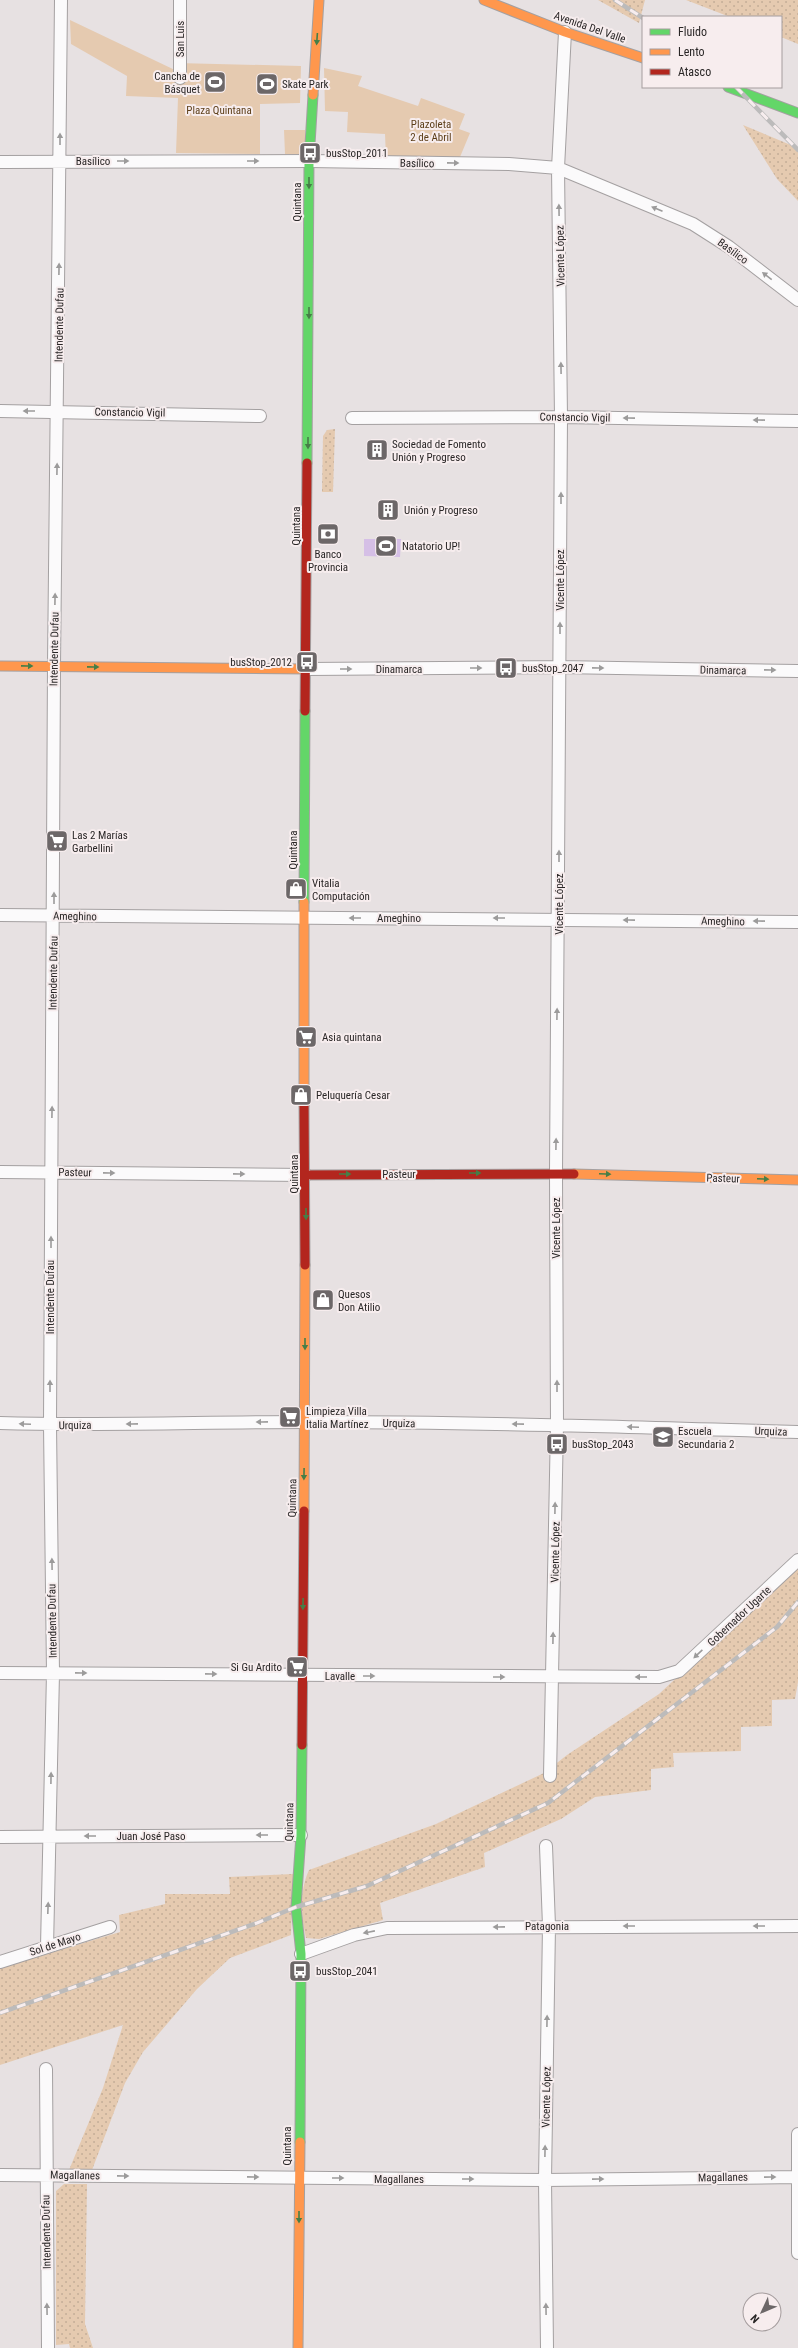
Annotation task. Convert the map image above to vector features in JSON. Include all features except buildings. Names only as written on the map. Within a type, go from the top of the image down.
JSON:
[{"type":"street","name":"Intendente Dufau","points":[[47,1947],[53,1673],[50,1425],[51,1172],[54,916],[54,666],[58,411],[61,0]]},
{"type":"street","name":"San Luis","points":[[180,0],[180,78]]},
{"type":"street","name":"Quintana","points":[[298,2348],[301,1954],[296,1906],[301,1835],[305,1422],[306,1175],[304,918],[310,161],[319,0]]},
{"type":"street","name":"Avenida Del Valle","points":[[484,0],[565,32],[642,58]]},
{"type":"street","name":"Vicente López","points":[[550,1776],[557,1425],[556,1173],[559,919],[561,417],[558,168],[565,32]]},
{"type":"street","points":[[731,88],[798,113]]},
{"type":"street","name":"Basílico","points":[[0,162],[60,160],[310,161],[509,164],[558,168],[693,224],[729,247],[798,300]]},
{"type":"street","name":"Constancio Vigil","points":[[0,411],[260,416]]},
{"type":"street","name":"Constancio Vigil","points":[[352,418],[561,417],[798,421]]},
{"type":"street","name":"Dinamarca","points":[[0,666],[306,669],[559,667],[798,671]]},
{"type":"street","name":"Ameghino","points":[[0,915],[798,922]]},
{"type":"street","name":"Pasteur","points":[[0,1172],[306,1175],[556,1173],[798,1180]]},
{"type":"street","name":"Urquiza","points":[[0,1424],[50,1425],[305,1422],[557,1425],[798,1432]]},
{"type":"street","name":"Gobernador Ugarte","points":[[679,1671],[798,1560]]},
{"type":"street","name":"Lavalle","points":[[0,1673],[659,1677],[679,1671]]},
{"type":"street","name":"Juan José Paso","points":[[0,1837],[301,1835]]},
{"type":"street","name":"Vicente López","points":[[546,1846],[549,1926],[544,2180],[547,2348]]},
{"type":"street","name":"Patagonia","points":[[301,1954],[354,1935],[387,1928],[549,1926],[798,1926]]},
{"type":"street","name":"Sol de Mayo","points":[[0,1962],[110,1927]]},
{"type":"street","name":"Intendente Dufau","points":[[46,2069],[45,2175],[48,2348]]},
{"type":"street","points":[[798,2134],[798,2253]]},
{"type":"street","name":"Magallanes","points":[[0,2175],[544,2180],[798,2177]]},
{"type":"green space","points":[[598,0],[645,0],[639,23]]},
{"type":"green space","points":[[686,0],[798,0],[798,44],[782,37],[782,16],[727,16]]},
{"type":"green space","name":"Plaza Quintana","points":[[70,20],[177,71],[177,63],[301,66],[300,103],[260,104],[260,154],[176,153],[178,98],[126,96],[127,76],[71,44]]},
{"type":"green space","name":"Plazoleta 2 de Abril","points":[[324,68],[362,76],[358,86],[418,106],[421,98],[465,114],[459,129],[470,133],[460,157],[386,157],[385,134],[347,132],[348,112],[325,111]]},
{"type":"green space","points":[[743,125],[798,148],[798,201],[777,179]]},
{"type":"green space","points":[[284,130],[305,130],[305,154],[285,154]]},
{"type":"green space","points":[[335,429],[333,492],[322,492],[323,436],[327,430]]},
{"type":"green space","points":[[798,1565],[798,1682],[795,1699],[772,1700],[772,1726],[741,1727],[741,1751],[673,1753],[674,1767],[651,1769],[651,1790],[595,1797],[561,1819],[484,1853],[485,1867],[380,1903],[383,1920],[319,1939],[306,1938],[303,1921],[302,1895],[309,1870],[436,1824],[544,1773],[567,1755],[659,1694]]},
{"type":"green space","points":[[293,1874],[291,1935],[230,1958],[197,1989],[143,2052],[125,2083],[92,2170],[69,2170],[103,2088],[123,2025],[0,2065],[0,1968],[120,1932],[119,1915],[165,1904],[165,1894],[230,1894],[229,1877]]},
{"type":"green space","points":[[64,2184],[87,2184],[85,2324],[93,2348],[70,2348],[69,2344],[56,2345],[56,2191]]},
{"type":"shaded area","points":[[364,539],[401,539],[400,557],[364,556]]},
{"type":"railway","points":[[615,0],[642,17]]},
{"type":"railway","points":[[737,88],[798,150]]},
{"type":"railway","points":[[0,2013],[257,1923],[296,1907],[367,1886],[548,1803],[777,1627],[798,1602]]},
{"type":"traffic: fast","points":[[731,88],[798,113]]},
{"type":"traffic: fast","points":[[307,463],[309,161],[313,95]]},
{"type":"traffic: fast","points":[[304,902],[305,711]]},
{"type":"traffic: fast","points":[[300,2142],[301,1954],[296,1907],[301,1835],[302,1745]]},
{"type":"traffic: slow","points":[[313,95],[319,0]]},
{"type":"traffic: slow","points":[[484,0],[565,32],[642,58]]},
{"type":"traffic: slow","points":[[0,666],[307,669]]},
{"type":"traffic: slow","points":[[304,902],[304,1105]]},
{"type":"traffic: slow","points":[[574,1174],[798,1180]]},
{"type":"traffic: slow","points":[[304,1511],[305,1265]]},
{"type":"traffic: slow","points":[[298,2348],[300,2142]]},
{"type":"traffic: jam","points":[[305,711],[307,463]]},
{"type":"traffic: jam","points":[[304,1105],[305,1265]]},
{"type":"traffic: jam","points":[[306,1175],[574,1174]]},
{"type":"traffic: jam","points":[[302,1745],[304,1511]]},
{"type":"place","name":"Cancha de Básquet","points":[[215,82]]},
{"type":"place","name":"Skate Park","points":[[267,84]]},
{"type":"place","name":"busStop_2011","points":[[310,153]]},
{"type":"place","name":"Sociedad de Fomento Unión y Progreso","points":[[377,450]]},
{"type":"place","name":"Unión y Progreso","points":[[388,510]]},
{"type":"place","name":"Banco Provincia","points":[[328,534]]},
{"type":"place","name":"Natatorio UP!","points":[[386,546]]},
{"type":"place","name":"busStop_2012","points":[[307,662]]},
{"type":"place","name":"busStop_2047","points":[[506,668]]},
{"type":"place","name":"Las 2 Marías Garbellini","points":[[57,841]]},
{"type":"place","name":"Vitalia Computación","points":[[296,889]]},
{"type":"place","name":"Asia quintana","points":[[306,1037]]},
{"type":"place","name":"Peluquería Cesar","points":[[301,1095]]},
{"type":"place","name":"Quesos Don Atilio","points":[[323,1300]]},
{"type":"place","name":"Limpieza Villa Italia Martínez","points":[[290,1417]]},
{"type":"place","name":"Escuela Secundaria 2","points":[[663,1437]]},
{"type":"place","name":"busStop_2043","points":[[557,1444]]},
{"type":"place","name":"Si Gu Ardito","points":[[297,1667]]},
{"type":"place","name":"busStop_2041","points":[[300,1971]]}]
